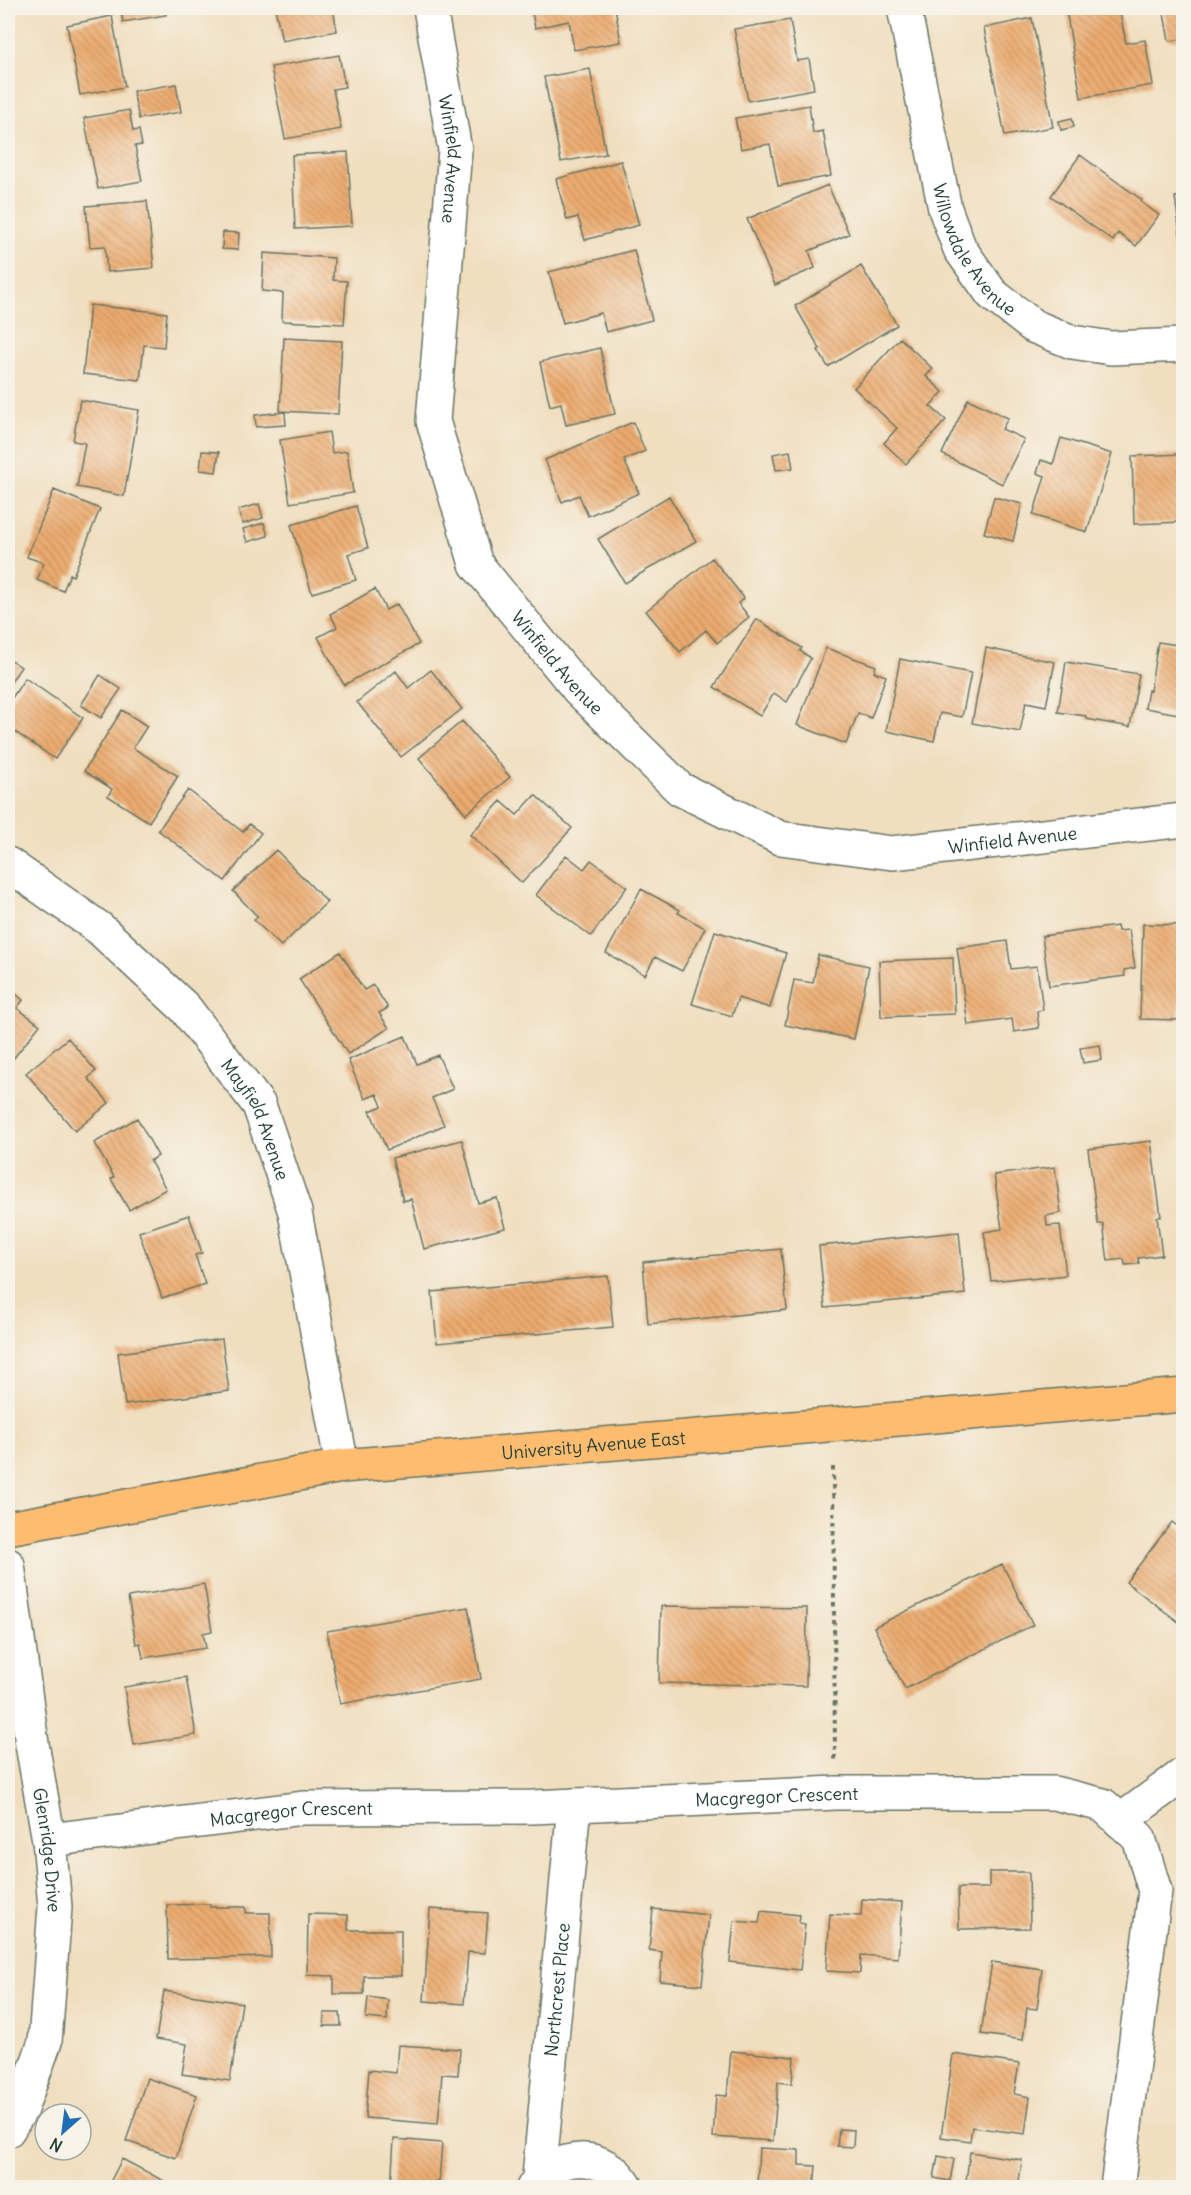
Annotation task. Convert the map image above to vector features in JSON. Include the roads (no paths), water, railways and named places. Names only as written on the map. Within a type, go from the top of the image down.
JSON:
[{"type":"main road","name":"University Avenue East","points":[[8,1528],[342,1466],[1184,1395]]},
{"type":"street","name":"Winfield Avenue","points":[[430,8],[455,150],[433,421],[476,564],[579,690],[680,789],[780,838],[892,853],[1184,820]]},
{"type":"street","name":"Willowdale Avenue","points":[[904,8],[945,209],[960,249],[992,294],[1033,326],[1072,342],[1111,348],[1184,345]]},
{"type":"street","name":"Mayfield Avenue","points":[[8,864],[99,928],[185,1008],[260,1105],[295,1212],[342,1466]]},
{"type":"street","name":"Glenridge Drive","points":[[8,1565],[20,1745],[49,1840],[55,1907],[45,2042],[21,2109],[8,2130]]},
{"type":"street","points":[[1120,1821],[1184,1774]]},
{"type":"street","name":"Macgregor Crescent","points":[[49,1840],[303,1808],[574,1805],[836,1793],[1054,1793],[1103,1805],[1139,1838],[1155,1891],[1118,2187]]},
{"type":"street","name":"Northcrest Place","points":[[536,2182],[574,1805]]},
{"type":"street","name":"Northcrest Place","points":[[536,2182],[559,2163],[577,2159],[596,2161],[607,2166],[622,2178],[627,2187]]}]
